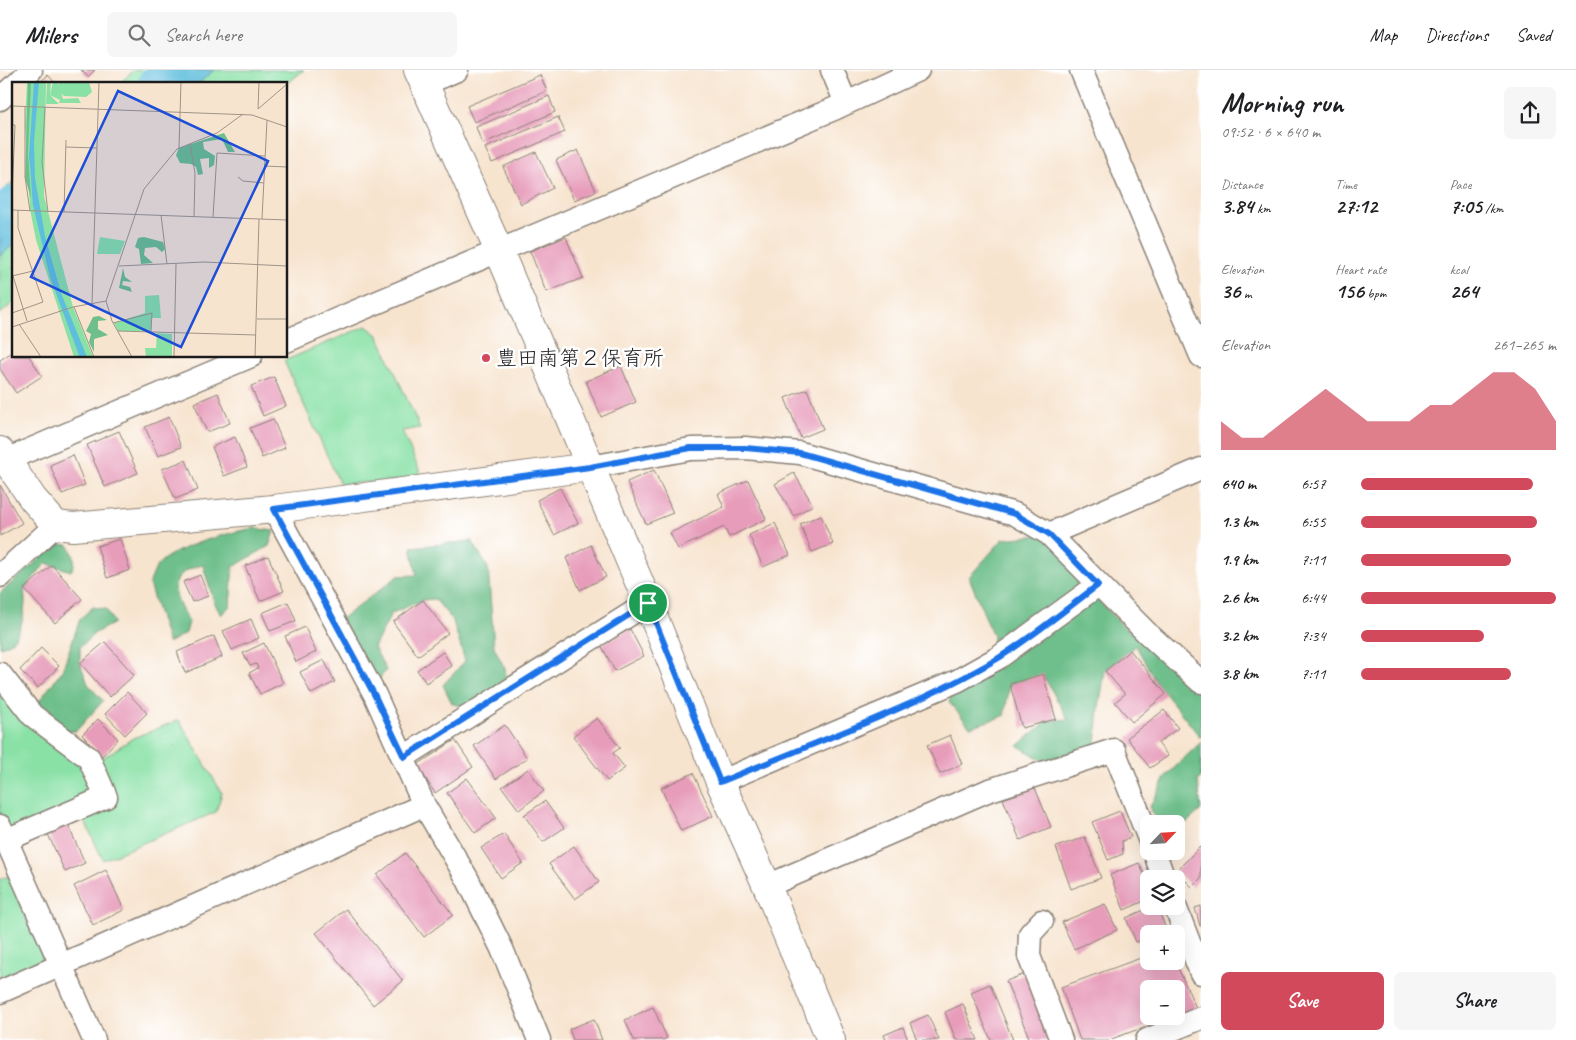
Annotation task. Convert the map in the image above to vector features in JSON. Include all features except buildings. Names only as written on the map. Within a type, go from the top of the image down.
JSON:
[{"type":"street","points":[[19,82],[31,70]]},
{"type":"street","points":[[457,70],[422,77],[499,251],[648,603],[720,782],[767,886],[831,1040]]},
{"type":"street","points":[[832,70],[846,103]]},
{"type":"street","points":[[288,340],[846,103],[918,70]]},
{"type":"street","points":[[1080,70],[1201,356]]},
{"type":"street","points":[[0,99],[12,88]]},
{"type":"street","points":[[246,358],[3,456],[33,499],[56,525],[72,526],[274,509],[590,467],[691,448],[745,448],[800,453],[1015,514],[1049,534],[1098,585],[1201,682]]},
{"type":"street","points":[[1049,534],[1201,469]]},
{"type":"street","points":[[274,509],[375,696],[404,757],[424,806],[467,878],[502,949],[539,1040]]},
{"type":"street","points":[[0,576],[56,525]]},
{"type":"street","points":[[720,782],[957,681],[998,658],[1045,626],[1098,585]]},
{"type":"street","points":[[404,757],[648,603]]},
{"type":"street","points":[[0,674],[32,715],[89,758],[106,797],[3,833],[94,1040]]},
{"type":"street","points":[[767,886],[987,791],[1114,750],[1140,816]]},
{"type":"street","points":[[0,992],[424,806]]},
{"type":"street","points":[[1178,915],[1201,973]]},
{"type":"street","points":[[1042,921],[1030,934],[1028,956],[1060,1040]]},
{"type":"street","points":[[1158,1038],[1201,1018]]},
{"type":"green space","points":[[134,70],[304,70],[288,82],[121,82]]},
{"type":"green space","points":[[12,183],[12,304],[0,314],[0,193]]},
{"type":"green space","points":[[366,326],[378,335],[420,428],[402,431],[423,479],[340,484],[284,361]]},
{"type":"green space","points":[[254,528],[274,531],[269,546],[233,567],[230,606],[221,615],[214,602],[203,565],[182,574],[177,580],[175,587],[176,595],[189,622],[186,633],[168,643],[149,584],[157,566],[164,559],[202,541]]},
{"type":"green space","points":[[1049,534],[1089,591],[1125,628],[1176,659],[1201,693],[1201,738],[1156,682],[1136,646],[1105,671],[1099,707],[1096,745],[1044,761],[1018,746],[1047,721],[1068,719],[1043,675],[1010,684],[1004,716],[970,727],[949,702],[953,692],[990,672],[993,636],[969,577],[1003,539]]},
{"type":"green space","points":[[472,541],[488,568],[494,647],[505,669],[507,683],[475,712],[452,703],[443,685],[465,661],[453,621],[435,599],[423,600],[392,613],[374,647],[386,670],[377,682],[341,619],[398,576],[417,575],[411,547]]},
{"type":"green space","points":[[57,544],[68,545],[74,558],[73,568],[71,571],[46,563],[24,589],[25,602],[19,631],[11,642],[0,647],[0,593]]},
{"type":"green space","points":[[93,607],[106,609],[114,623],[95,633],[80,647],[80,663],[88,684],[103,701],[76,731],[67,731],[39,711],[39,701],[62,671],[80,619]]},
{"type":"green space","points":[[0,673],[92,765],[133,738],[179,720],[222,793],[216,812],[103,860],[79,809],[6,840],[0,826]]},
{"type":"green space","points":[[1201,742],[1201,777],[1198,781],[1201,810],[1185,824],[1185,815],[1154,815],[1150,807],[1166,776]]},
{"type":"green space","points":[[9,876],[43,959],[0,978],[0,879]]},
{"type":"water","points":[[175,70],[214,70],[200,82],[160,82]]},
{"type":"water","points":[[12,209],[12,246],[0,256],[0,220]]},
{"type":"waterway","points":[[159,82],[173,70]]},
{"type":"waterway","points":[[0,218],[12,207]]},
{"type":"place","name":"豊田南第２保育所","points":[[486,358]]},
{"type":"route","points":[[691,448],[745,448],[800,453],[1015,514],[1049,534],[1098,585],[1045,626],[998,658],[957,681],[886,713],[720,782],[648,603],[404,757],[375,696],[274,509],[590,467],[691,448]]}]
